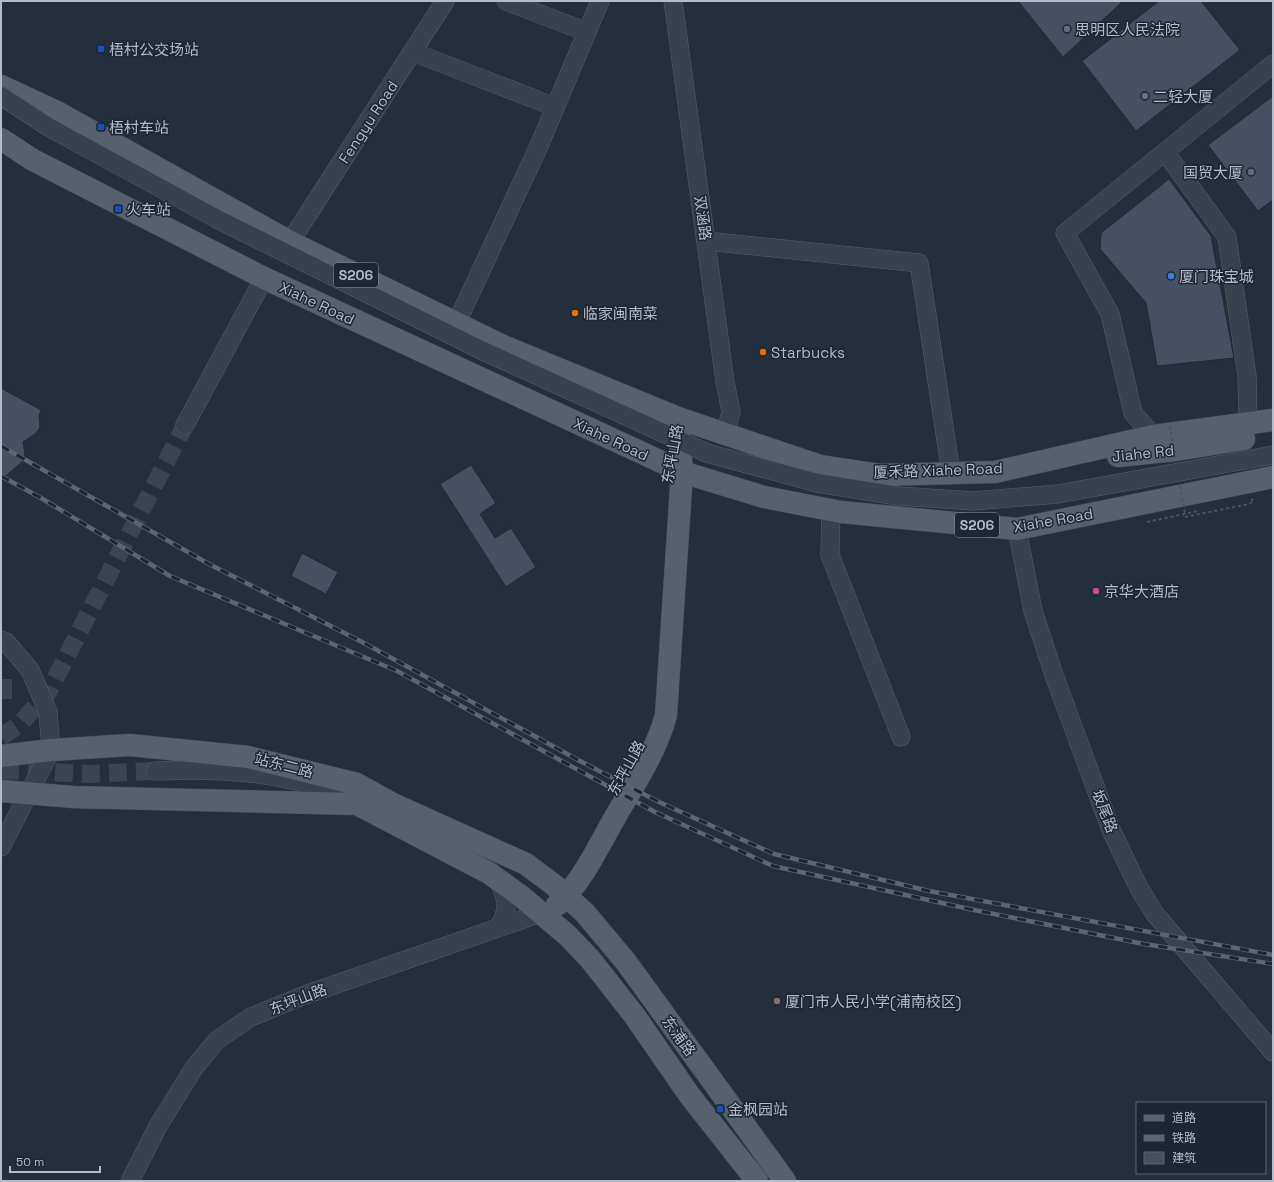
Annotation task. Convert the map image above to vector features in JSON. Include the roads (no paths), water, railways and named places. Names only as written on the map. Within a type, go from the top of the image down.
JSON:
[{"type":"main road","name":"S206","points":[[1,86],[58,113],[290,242],[456,324],[503,346],[678,418],[725,434]]},
{"type":"main road","name":"Xiahe Road","points":[[1,139],[33,160],[264,278],[675,468],[764,497],[831,510],[1017,529],[1273,477]]},
{"type":"main road","name":"东坪山路","points":[[539,912],[555,886],[588,864],[652,753],[664,720],[668,696],[675,468],[678,418]]},
{"type":"main road","name":"S206","points":[[1013,468],[1152,436],[1273,420]]},
{"type":"main road","name":"厦禾路 Xiahe Road","points":[[725,434],[820,466],[880,475],[995,472],[1013,468]]},
{"type":"main road","name":"Jiahe Rd","points":[[1013,468],[1176,450],[1273,434]]},
{"type":"main road","name":"站东二路","points":[[1,756],[51,750],[130,745],[248,756],[357,784],[393,804],[526,864],[555,886]]},
{"type":"main road","points":[[1,791],[73,796],[357,804]]},
{"type":"main road","name":"东浦路","points":[[357,804],[498,879],[567,935],[590,959],[634,1015],[690,1096],[757,1181]]},
{"type":"main road","name":"东浦路","points":[[555,886],[586,913],[626,962],[785,1181]]},
{"type":"street","name":"Fengyu Road","points":[[290,242],[445,1]]},
{"type":"street","points":[[506,1],[587,32]]},
{"type":"street","points":[[456,324],[555,107],[600,1]]},
{"type":"street","name":"双涵路","points":[[673,1],[731,412],[725,434]]},
{"type":"street","points":[[413,52],[555,107]]},
{"type":"street","points":[[1152,436],[1133,413],[1110,314],[1065,233],[1273,64]]},
{"type":"street","points":[[1,96],[50,128],[217,219],[481,350],[707,453],[817,483],[898,496],[973,501],[1058,494],[1273,455]]},
{"type":"street","points":[[1164,152],[1227,237],[1247,376],[1248,424]]},
{"type":"street","points":[[706,241],[919,263],[951,473]]},
{"type":"street","points":[[185,426],[264,278]]},
{"type":"street","points":[[831,510],[830,555],[901,737]]},
{"type":"street","name":"坂尾路","points":[[1017,529],[1033,611],[1054,675],[1111,830],[1140,888],[1156,914],[1273,1052]]},
{"type":"street","points":[[1,640],[6,642],[30,670],[48,712],[51,750],[1,847]]},
{"type":"street","points":[[155,771],[205,769],[266,775],[334,792],[357,804]]},
{"type":"street","points":[[498,879],[506,901],[506,911],[499,927]]},
{"type":"street","name":"东坪山路","points":[[130,1181],[170,1106],[194,1068],[217,1040],[250,1017],[298,997],[539,912]]},
{"type":"tunnel","points":[[1,737],[20,724],[49,691],[185,425]]},
{"type":"tunnel","points":[[1,679],[1,699]]},
{"type":"tunnel","points":[[1,770],[88,774],[155,771]]},
{"type":"railway","points":[[1,446],[209,564],[364,643],[580,761],[659,802],[774,854],[929,891],[1273,955]]},
{"type":"railway","points":[[1,476],[41,498],[170,576],[397,671],[655,812],[773,866],[974,910],[1144,944],[1273,964]]},
{"type":"place","name":"思明区人民法院","points":[[1067,29]]},
{"type":"place","name":"梧村公交场站","points":[[101,49]]},
{"type":"place","name":"二轻大厦","points":[[1145,96]]},
{"type":"place","name":"梧村车站","points":[[101,127]]},
{"type":"place","name":"国贸大厦","points":[[1251,172]]},
{"type":"place","name":"火车站","points":[[118,209]]},
{"type":"place","name":"厦门珠宝城","points":[[1171,276]]},
{"type":"place","name":"临家闽南菜","points":[[575,313]]},
{"type":"place","name":"Starbucks","points":[[763,352]]},
{"type":"place","name":"京华大酒店","points":[[1096,591]]},
{"type":"place","name":"厦门市人民小学(浦南校区)","points":[[777,1001]]},
{"type":"place","name":"金枫园站","points":[[720,1109]]}]
